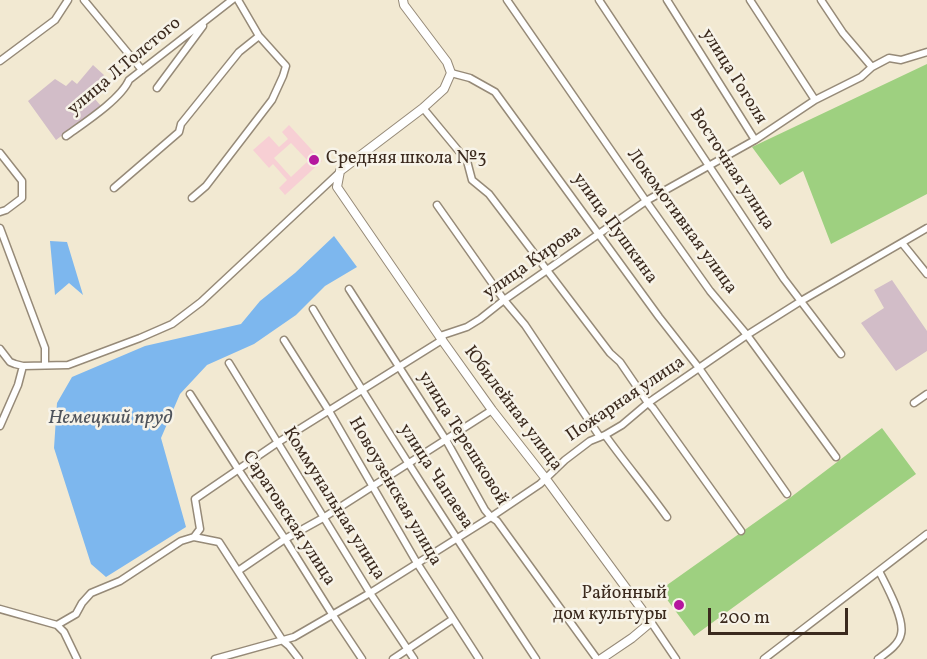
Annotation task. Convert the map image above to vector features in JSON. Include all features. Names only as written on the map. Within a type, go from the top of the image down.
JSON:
[{"type":"main road","points":[[340,171],[423,108],[444,89],[451,73],[447,62],[404,5],[403,0]]},
{"type":"main road","name":"Юбилейная улица","points":[[340,171],[337,187],[442,340],[651,622]]},
{"type":"main road","points":[[599,659],[632,638],[651,622]]},
{"type":"street","points":[[0,61],[55,20],[68,0]]},
{"type":"street","points":[[84,0],[142,70]]},
{"type":"street","name":"улица Л.Толстого","points":[[66,136],[108,104],[126,88],[129,80],[232,0]]},
{"type":"street","points":[[192,198],[206,186],[272,100],[286,66],[259,36],[237,0]]},
{"type":"street","name":"Локомотивная улица","points":[[507,0],[710,291],[747,335],[836,457]]},
{"type":"street","name":"Восточная улица","points":[[599,0],[784,279],[841,354]]},
{"type":"street","name":"улица Гоголя","points":[[667,0],[755,140]]},
{"type":"street","points":[[750,0],[815,100]]},
{"type":"street","points":[[821,0],[843,33],[872,67]]},
{"type":"street","points":[[156,88],[207,19]]},
{"type":"street","points":[[114,188],[179,132],[181,124],[239,52],[259,36]]},
{"type":"street","name":"улица Кирова","points":[[194,537],[200,529],[195,499],[277,443],[442,340],[443,335],[467,327],[480,319],[646,201],[755,140],[815,100],[861,77],[872,67],[889,58],[901,60],[927,52]]},
{"type":"street","name":"улица Пушкина","points":[[451,73],[470,78],[495,92],[659,317],[699,368],[787,494]]},
{"type":"street","points":[[423,108],[467,161],[472,180],[489,194],[610,353],[620,362],[741,531]]},
{"type":"street","points":[[0,153],[22,181],[22,198],[0,212]]},
{"type":"street","points":[[0,349],[10,362],[23,366],[68,365],[172,324],[201,302],[340,171]]},
{"type":"street","points":[[437,206],[504,300],[525,325],[602,436],[644,485],[667,517]]},
{"type":"street","points":[[0,228],[45,348],[45,365]]},
{"type":"street","name":"Пожарная улица","points":[[215,659],[234,657],[294,637],[370,593],[491,518],[546,479],[565,460],[590,441],[622,425],[648,403],[747,335],[927,228]]},
{"type":"street","points":[[902,243],[927,274]]},
{"type":"street","name":"улица Терешковой","points":[[349,290],[446,440],[485,510],[491,518],[497,521],[599,659]]},
{"type":"street","name":"улица Чапаева","points":[[313,309],[362,391],[536,659]]},
{"type":"street","name":"Новоузенская улица","points":[[284,340],[329,411],[417,563],[479,659]]},
{"type":"street","name":"Коммунальная улица","points":[[229,363],[323,518],[414,659]]},
{"type":"street","points":[[0,426],[18,385],[23,366]]},
{"type":"street","points":[[914,403],[927,393]]},
{"type":"street","name":"Саратовская улица","points":[[190,394],[362,659]]},
{"type":"street","points":[[238,571],[285,538],[372,488],[492,410]]},
{"type":"street","points":[[764,659],[927,534]]},
{"type":"street","points":[[57,625],[76,614],[91,593],[120,581],[181,541],[194,537],[219,542],[283,641],[299,659]]},
{"type":"street","points":[[878,659],[897,643],[901,634],[901,623],[895,605],[879,571]]},
{"type":"street","points":[[0,609],[57,625],[64,633],[77,659]]},
{"type":"street","points":[[393,659],[453,619]]},
{"type":"street","name":"Юбилейная улица","points":[[651,622],[676,659]]},
{"type":"shaded area","points":[[93,65],[104,75],[89,92],[101,106],[56,140],[28,101],[55,79],[66,86],[72,80],[77,84]]},
{"type":"shaded area","name":"Средняя школа №3","points":[[289,125],[322,161],[285,195],[279,188],[287,180],[273,164],[269,168],[253,150],[269,136],[279,147],[288,139],[282,132]],"holes":[[[291,143],[308,161],[291,177],[274,158]]]},
{"type":"shaded area","points":[[892,280],[927,331],[927,351],[896,371],[861,323],[884,308],[874,290]]},
{"type":"green space","points":[[927,64],[927,194],[831,244],[803,171],[780,185],[752,147]]},
{"type":"green space","points":[[882,428],[916,474],[694,636],[660,590],[791,497]]},
{"type":"water","name":"Немецкий пруд","points":[[334,236],[357,267],[325,286],[296,315],[254,344],[207,365],[180,394],[161,438],[186,527],[106,577],[91,564],[54,448],[57,403],[72,377],[145,346],[241,324],[260,301],[295,273]]},
{"type":"water","points":[[50,241],[67,242],[83,295],[69,283],[55,295]]},
{"type":"place","name":"Средняя школа №3","points":[[314,160]]},
{"type":"place","name":"Районный дом культуры","points":[[679,605]]}]
